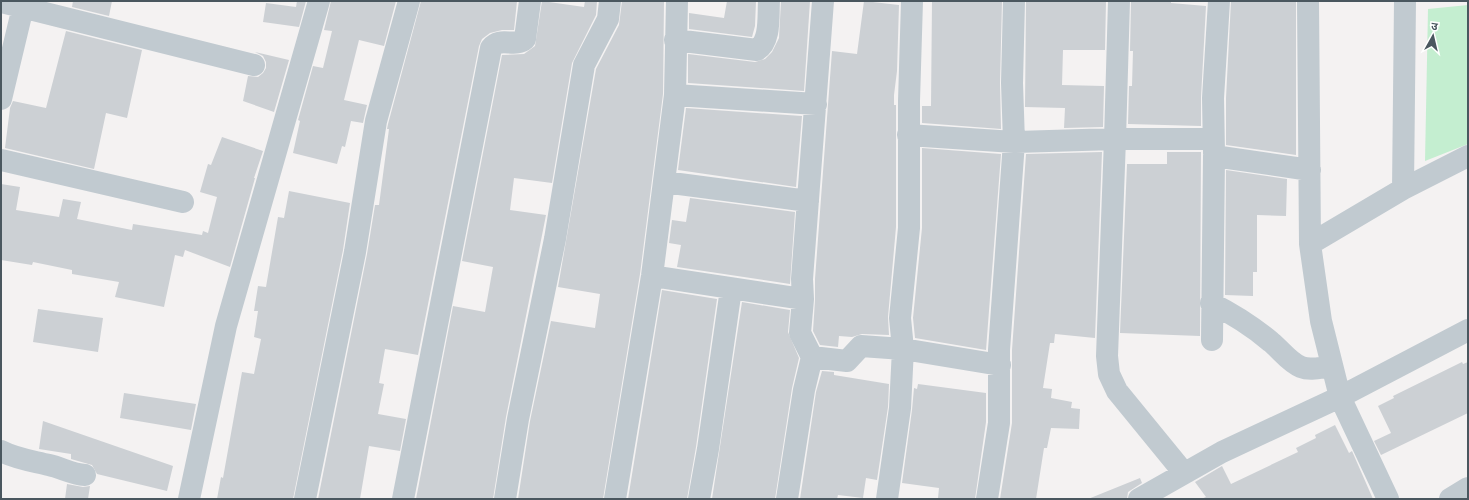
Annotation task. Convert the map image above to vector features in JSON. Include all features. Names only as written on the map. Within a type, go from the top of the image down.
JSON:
[{"type":"street","points":[[189,499],[226,326],[319,1]]},
{"type":"street","points":[[305,499],[355,252],[376,121],[408,1]]},
{"type":"street","points":[[403,499],[491,48],[499,42],[519,42],[525,38],[530,1]]},
{"type":"street","points":[[505,499],[518,419],[555,239],[584,65],[588,54],[608,19],[610,1]]},
{"type":"street","points":[[615,499],[652,276],[664,182],[674,95],[677,1]]},
{"type":"street","points":[[675,40],[757,50],[762,47],[766,40],[769,1]]},
{"type":"street","points":[[787,499],[804,390],[812,357],[800,333],[803,299],[802,280],[823,1]]},
{"type":"street","points":[[887,499],[900,408],[903,348],[900,318],[909,228],[908,135],[912,1]]},
{"type":"street","points":[[987,499],[999,423],[1000,365],[1014,142],[1014,1]]},
{"type":"street","points":[[1119,1],[1107,356],[1109,374],[1117,391],[1184,473]]},
{"type":"street","points":[[1212,340],[1211,303],[1214,147],[1212,98],[1219,1]]},
{"type":"street","points":[[1308,1],[1310,244],[1321,321],[1340,397],[1388,499]]},
{"type":"street","points":[[1403,189],[1405,1]]},
{"type":"street","points":[[1,2],[30,6],[254,65]]},
{"type":"street","points":[[1,99],[30,6]]},
{"type":"street","points":[[674,95],[816,104]]},
{"type":"street","points":[[908,135],[1014,142],[1115,139],[1214,147],[1310,170]]},
{"type":"street","points":[[1310,244],[1403,189],[1468,156]]},
{"type":"street","points":[[1,160],[183,202]]},
{"type":"street","points":[[664,182],[808,201]]},
{"type":"street","points":[[652,276],[803,299]]},
{"type":"street","points":[[699,499],[731,289]]},
{"type":"street","points":[[1211,303],[1238,317],[1271,342],[1292,362],[1302,367],[1311,369],[1332,366]]},
{"type":"street","points":[[1139,499],[1222,452],[1340,397],[1468,330]]},
{"type":"street","points":[[812,357],[847,361],[861,346],[903,348],[1000,365]]},
{"type":"street","points":[[1,451],[12,457],[50,465],[75,475],[85,475]]},
{"type":"street","points":[[1450,499],[1468,488]]},
{"type":"green space","points":[[1468,5],[1468,144],[1425,161],[1428,9]]},
{"type":"building","points":[[73,1],[112,1],[109,16],[72,7]]},
{"type":"building","points":[[297,1],[306,1],[299,27],[263,22],[266,3],[296,7]]},
{"type":"building","points":[[331,1],[396,1],[384,46],[359,40],[344,100],[367,105],[363,123],[351,121],[345,147],[342,146],[337,164],[293,153],[300,121],[298,120],[313,66],[323,68],[332,31],[324,30]]},
{"type":"building","points":[[421,1],[517,1],[514,30],[502,30],[490,33],[482,39],[479,46],[418,355],[385,349],[379,383],[384,384],[378,414],[406,419],[400,451],[369,446],[360,499],[318,499],[367,254],[375,205],[379,205],[389,129],[387,129],[388,124]]},
{"type":"building","points":[[542,1],[584,7],[585,1],[597,1],[596,15],[572,63],[552,183],[514,178],[510,210],[546,215],[506,417],[493,499],[416,499],[453,306],[485,312],[493,267],[462,261],[502,55],[524,54],[535,46]]},
{"type":"building","points":[[622,1],[664,1],[663,94],[640,274],[603,499],[518,499],[530,421],[551,321],[595,328],[600,294],[558,287],[596,69],[619,25]]},
{"type":"building","points":[[727,1],[756,1],[755,26],[752,37],[689,29],[689,13],[724,18]]},
{"type":"building","points":[[781,1],[810,1],[804,91],[688,83],[688,54],[755,62],[765,59],[772,52],[779,38]]},
{"type":"building","points":[[864,1],[899,5],[897,71],[894,95],[894,105],[896,105],[896,227],[888,317],[889,335],[862,334],[852,337],[839,336],[838,347],[820,345],[813,331],[815,279],[832,51],[857,54]]},
{"type":"building","points":[[932,1],[1002,1],[1000,83],[1001,129],[922,123],[922,106],[931,106]]},
{"type":"building","points":[[1026,1],[1106,1],[1105,50],[1063,50],[1062,85],[1104,86],[1103,127],[1064,128],[1065,108],[1025,107]]},
{"type":"building","points":[[1131,1],[1171,1],[1171,3],[1206,6],[1201,97],[1201,126],[1128,124],[1129,86],[1132,86],[1133,51],[1130,51]]},
{"type":"building","points":[[1231,1],[1296,1],[1296,155],[1226,145],[1226,98]]},
{"type":"building","points":[[66,31],[142,50],[127,118],[106,113],[94,169],[5,148],[10,108],[13,101],[46,108]]},
{"type":"building","points":[[255,52],[289,60],[274,112],[243,101],[248,76],[258,77],[266,68],[266,62],[263,56]]},
{"type":"building","points":[[686,108],[802,116],[796,187],[678,170]]},
{"type":"building","points":[[222,137],[263,151],[254,178],[230,267],[185,250],[183,257],[175,255],[164,307],[115,297],[119,282],[72,274],[72,270],[33,262],[32,265],[1,260],[1,184],[20,187],[16,210],[59,217],[63,199],[81,202],[77,219],[132,230],[133,224],[202,235],[203,231],[208,233],[217,197],[200,192],[208,164],[211,165]]},
{"type":"building","points":[[922,148],[1001,154],[986,350],[915,338],[913,318],[922,228]]},
{"type":"building","points":[[1102,152],[1095,338],[1055,334],[1054,343],[1050,343],[1043,388],[1052,389],[1051,398],[1072,402],[1071,408],[1080,409],[1079,429],[1051,428],[1047,448],[1044,448],[1036,499],[1000,499],[1012,423],[1012,350],[1026,154]]},
{"type":"building","points":[[1167,152],[1201,152],[1200,336],[1120,333],[1127,164],[1167,164]]},
{"type":"building","points":[[1226,170],[1287,179],[1286,216],[1257,215],[1257,272],[1253,272],[1253,296],[1225,295]]},
{"type":"building","points":[[289,191],[350,203],[343,250],[293,499],[217,499],[221,477],[223,478],[242,372],[254,374],[261,339],[254,337],[258,311],[254,311],[258,286],[266,287],[278,217],[284,218]]},
{"type":"building","points":[[690,198],[795,212],[790,284],[677,267],[681,245],[669,243],[672,220],[686,222]]},
{"type":"building","points":[[662,290],[717,299],[696,447],[687,499],[628,499]]},
{"type":"building","points":[[742,302],[790,310],[788,332],[799,358],[792,388],[775,499],[712,499]]},
{"type":"building","points":[[38,309],[103,318],[98,352],[33,342]]},
{"type":"building","points":[[1462,362],[1463,364],[1468,362],[1468,413],[1381,455],[1374,441],[1391,433],[1378,406],[1394,398],[1393,396]]},
{"type":"building","points":[[822,371],[834,372],[834,375],[889,384],[888,407],[877,480],[866,478],[863,498],[838,495],[837,499],[800,499],[816,392]]},
{"type":"building","points":[[918,384],[986,393],[986,422],[975,499],[938,498],[939,488],[902,483],[914,388],[917,389]]},
{"type":"building","points":[[124,393],[196,404],[191,430],[120,418]]},
{"type":"building","points":[[43,421],[173,466],[167,491],[97,474],[92,465],[71,459],[71,454],[39,449]]},
{"type":"building","points":[[1335,425],[1349,453],[1352,451],[1373,499],[1201,499],[1206,497],[1195,482],[1222,466],[1231,484],[1298,452],[1296,448],[1316,438],[1315,435]]},
{"type":"building","points":[[1140,478],[1142,483],[1128,492],[1127,499],[1088,499]]},
{"type":"building","points":[[67,484],[83,487],[90,486],[88,499],[65,499]]}]
